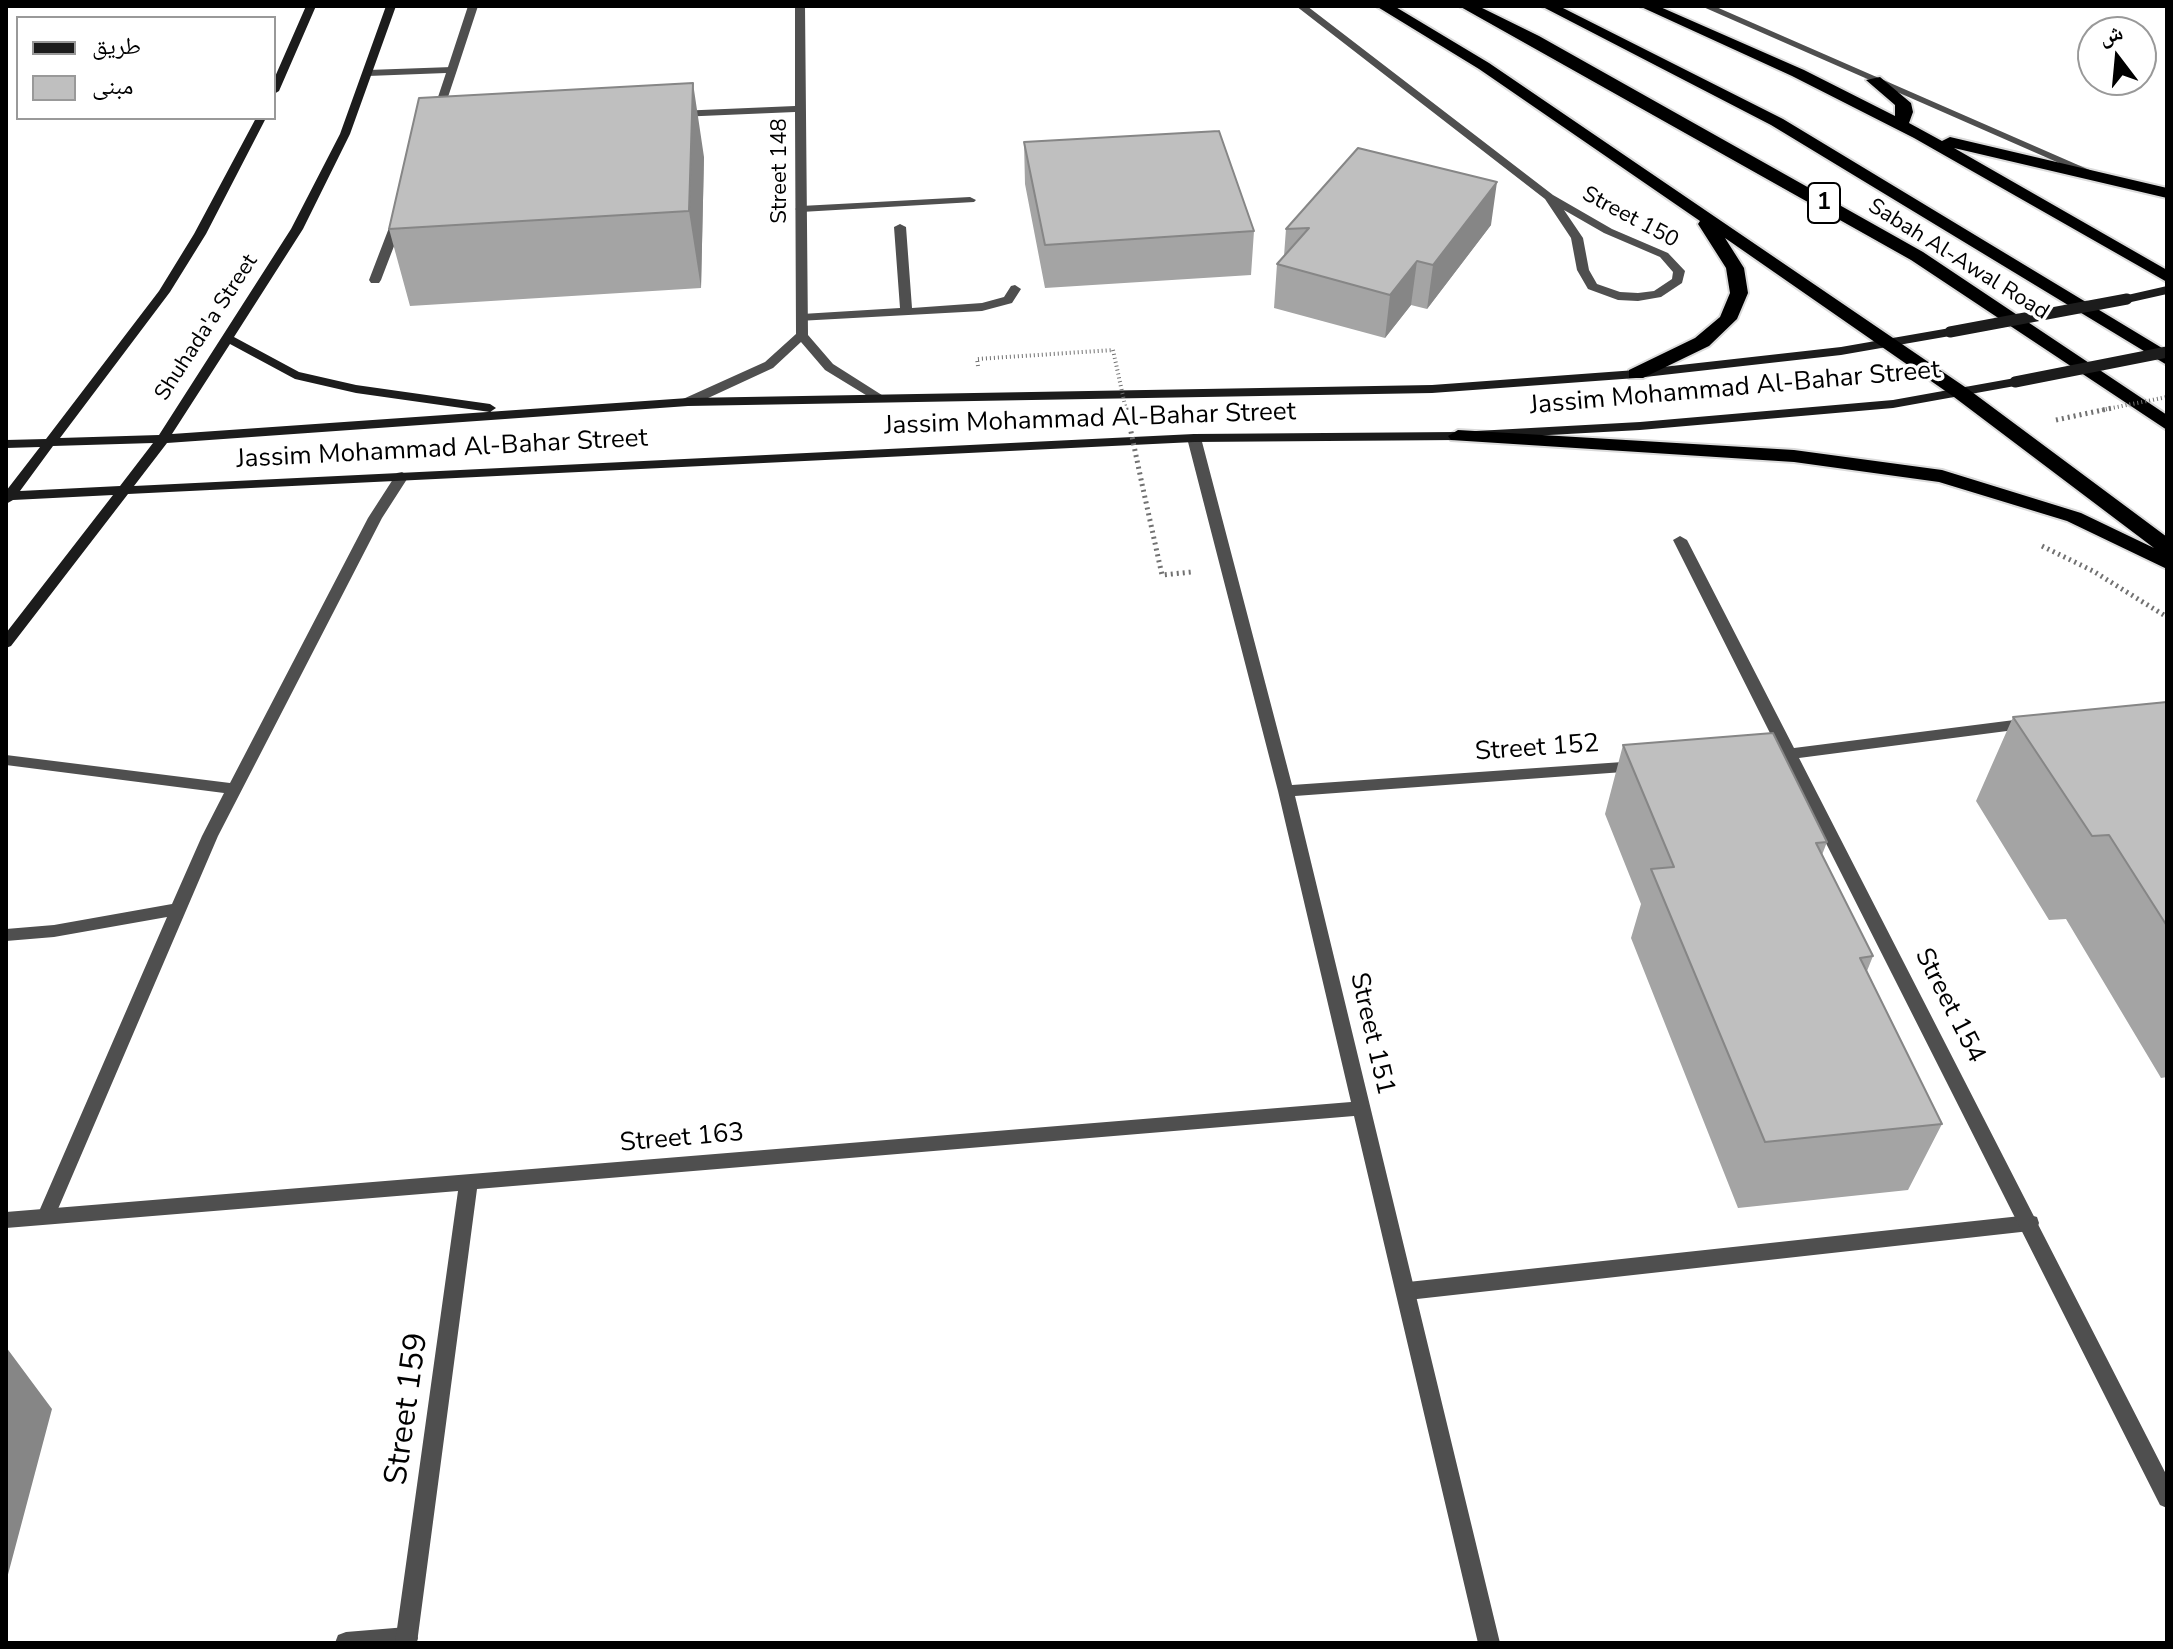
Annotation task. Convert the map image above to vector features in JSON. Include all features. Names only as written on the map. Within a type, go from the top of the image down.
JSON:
[{"type":"highway","points":[[1383,6],[1484,66],[1961,393],[2167,547]]},
{"type":"highway","name":"Sabah Al-Awal Road","points":[[1466,6],[1534,39],[1917,256],[2167,424]]},
{"type":"highway","name":"Sabah Al-Awal Road","points":[[1548,6],[1777,122],[2167,359]]},
{"type":"highway","points":[[1646,6],[1798,73],[1920,135],[2167,277]]},
{"type":"highway","points":[[1874,80],[1903,103],[1905,112],[1900,125]]},
{"type":"highway","points":[[1920,135],[2167,193]]},
{"type":"highway","points":[[1636,374],[1702,342],[1728,319],[1739,293],[1735,268],[1701,215]]},
{"type":"highway","points":[[1458,436],[1794,456],[1942,476],[2074,517],[2167,562]]},
{"type":"main road","points":[[276,86],[311,6]]},
{"type":"main road","name":"Shuhada'a Street","points":[[6,643],[163,439],[229,339],[324,178],[368,73],[391,6]]},
{"type":"main road","points":[[7,497],[52,443],[164,292],[200,234],[260,120]]},
{"type":"main road","name":"Jassim Mohammad Al-Bahar Street","points":[[6,444],[163,439],[688,402],[1432,389],[1636,374],[1888,343],[2167,290]]},
{"type":"main road","points":[[229,339],[295,375],[356,389],[523,413]]},
{"type":"main road","name":"Jassim Mohammad Al-Bahar Street","points":[[7,497],[1194,438],[1295,434],[1458,436],[1640,426],[1863,407],[1961,393],[2167,352]]},
{"type":"street","points":[[449,124],[433,125],[473,6]]},
{"type":"street","name":"Street 148","points":[[800,6],[802,335]]},
{"type":"street","name":"Street 150","points":[[1301,6],[1549,197],[1608,231],[1664,255],[1679,271],[1678,280],[1657,294],[1638,297],[1618,296],[1592,286],[1583,270],[1577,238],[1549,197]]},
{"type":"street","points":[[1706,6],[2115,183]]},
{"type":"street","points":[[368,73],[452,70]]},
{"type":"street","points":[[657,115],[801,109]]},
{"type":"street","points":[[801,209],[970,200]]},
{"type":"street","points":[[375,280],[402,209]]},
{"type":"street","points":[[900,227],[906,312]]},
{"type":"street","points":[[802,318],[982,307],[1008,300],[1015,289]]},
{"type":"street","points":[[688,402],[769,365],[802,335],[829,367],[879,397]]},
{"type":"street","name":"Street 151","points":[[1194,438],[1286,791],[1408,1291],[1489,1643]]},
{"type":"street","points":[[46,1216],[210,836],[375,518],[402,476]]},
{"type":"street","name":"Street 154","points":[[1680,540],[2030,1223],[2167,1498]]},
{"type":"street","points":[[1760,757],[2048,721]]},
{"type":"street","points":[[6,760],[235,789]]},
{"type":"street","name":"Street 152","points":[[1286,791],[1650,765]]},
{"type":"street","points":[[6,935],[54,931],[179,909]]},
{"type":"street","name":"Street 163","points":[[6,1220],[1362,1108]]},
{"type":"street","name":"Street 159","points":[[407,1641],[468,1183]]},
{"type":"street","points":[[1408,1291],[2030,1223]]},
{"type":"street","points":[[346,1643],[407,1641]]},
{"type":"path","points":[[977,359],[1113,350],[1162,575]]},
{"type":"path","points":[[2056,420],[2167,397]]},
{"type":"path","points":[[2033,543],[2093,571],[2167,617]]},
{"type":"building","points":[[693,83],[689,211],[389,229],[419,98]]},
{"type":"building","points":[[1219,131],[1254,231],[1045,245],[1024,142]]},
{"type":"building","points":[[1358,148],[1497,182],[1433,265],[1417,261],[1390,295],[1277,264],[1309,228],[1286,229]]},
{"type":"building","points":[[2167,702],[2167,926],[2109,835],[2092,836],[2013,717]]},
{"type":"building","points":[[1773,733],[1827,842],[1816,843],[1873,956],[1860,958],[1942,1124],[1765,1142],[1651,869],[1674,867],[1623,745]]}]
